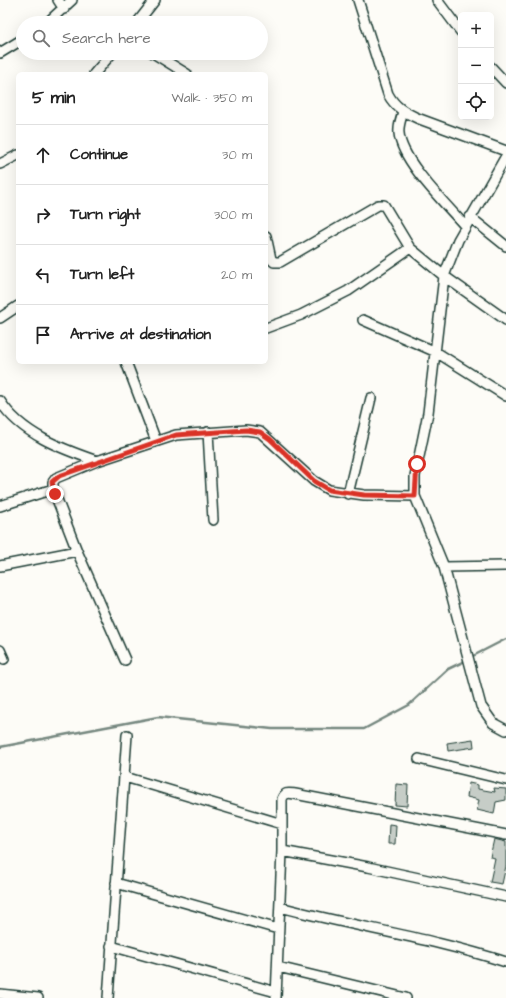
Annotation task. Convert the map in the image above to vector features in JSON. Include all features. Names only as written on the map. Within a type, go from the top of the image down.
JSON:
[{"type":"street","points":[[58,0],[64,9]]},
{"type":"street","points":[[56,16],[72,0]]},
{"type":"street","points":[[142,16],[155,0]]},
{"type":"street","points":[[358,0],[388,94],[395,105],[403,112],[468,138],[506,151]]},
{"type":"street","points":[[437,0],[458,28]]},
{"type":"street","points":[[0,53],[16,44]]},
{"type":"street","points":[[96,72],[106,60]]},
{"type":"street","points":[[164,60],[184,72]]},
{"type":"street","points":[[494,70],[506,83]]},
{"type":"street","points":[[403,112],[398,133],[406,154],[416,169],[465,226]]},
{"type":"street","points":[[506,156],[465,226],[450,257],[444,276],[428,413],[415,476],[415,496],[444,567],[481,706],[493,723],[506,730]]},
{"type":"street","points":[[0,164],[16,158]]},
{"type":"street","points":[[268,245],[271,259],[274,262],[280,262],[380,205],[384,206],[410,248],[444,276],[506,320]]},
{"type":"street","points":[[470,217],[506,246]]},
{"type":"street","points":[[268,327],[301,314],[348,291],[410,248]]},
{"type":"street","points":[[0,318],[16,307]]},
{"type":"street","points":[[363,320],[436,352],[506,396]]},
{"type":"street","points":[[127,364],[156,441]]},
{"type":"street","points":[[348,494],[371,398]]},
{"type":"street","points":[[0,401],[17,420],[44,439],[66,450],[97,461]]},
{"type":"street","points":[[125,660],[77,551],[53,489],[52,482],[56,478],[97,461],[176,435],[246,430],[260,432],[314,481],[329,490],[348,494],[415,496]]},
{"type":"street","points":[[208,432],[213,520]]},
{"type":"street","points":[[0,506],[53,489]]},
{"type":"street","points":[[0,566],[77,551]]},
{"type":"street","points":[[444,567],[506,566]]},
{"type":"street","points":[[108,998],[127,735]]},
{"type":"street","points":[[419,760],[506,780]]},
{"type":"street","points":[[124,777],[282,824]]},
{"type":"street","points":[[111,946],[276,995],[282,851],[282,799],[284,795],[288,793],[506,835]]},
{"type":"street","points":[[282,851],[368,867],[506,897]]},
{"type":"street","points":[[116,884],[278,929]]},
{"type":"street","points":[[280,907],[336,922],[439,944],[506,962]]},
{"type":"street","points":[[278,967],[406,998]]},
{"type":"street","points":[[0,994],[38,998]]},
{"type":"building","points":[[473,739],[474,747],[448,751],[447,743]]},
{"type":"building","points":[[469,783],[478,785],[478,789],[495,792],[494,788],[506,789],[506,800],[496,802],[494,814],[477,810],[479,800],[467,797]]},
{"type":"building","points":[[396,784],[408,785],[407,806],[395,805]]},
{"type":"building","points":[[389,824],[396,825],[395,844],[388,844]]},
{"type":"building","points":[[494,839],[506,842],[506,866],[502,884],[490,882],[495,858],[490,857]]},
{"type":"waterway","points":[[471,657],[506,639]]},
{"type":"waterway","points":[[0,747],[158,717],[272,729],[364,729],[409,705],[448,669],[467,660]]},
{"type":"route","points":[[55,494],[52,482],[59,476],[97,461],[156,441],[176,435],[199,432],[246,430],[260,432],[270,439],[314,481],[329,490],[348,494],[415,496],[415,476],[417,464]]}]
